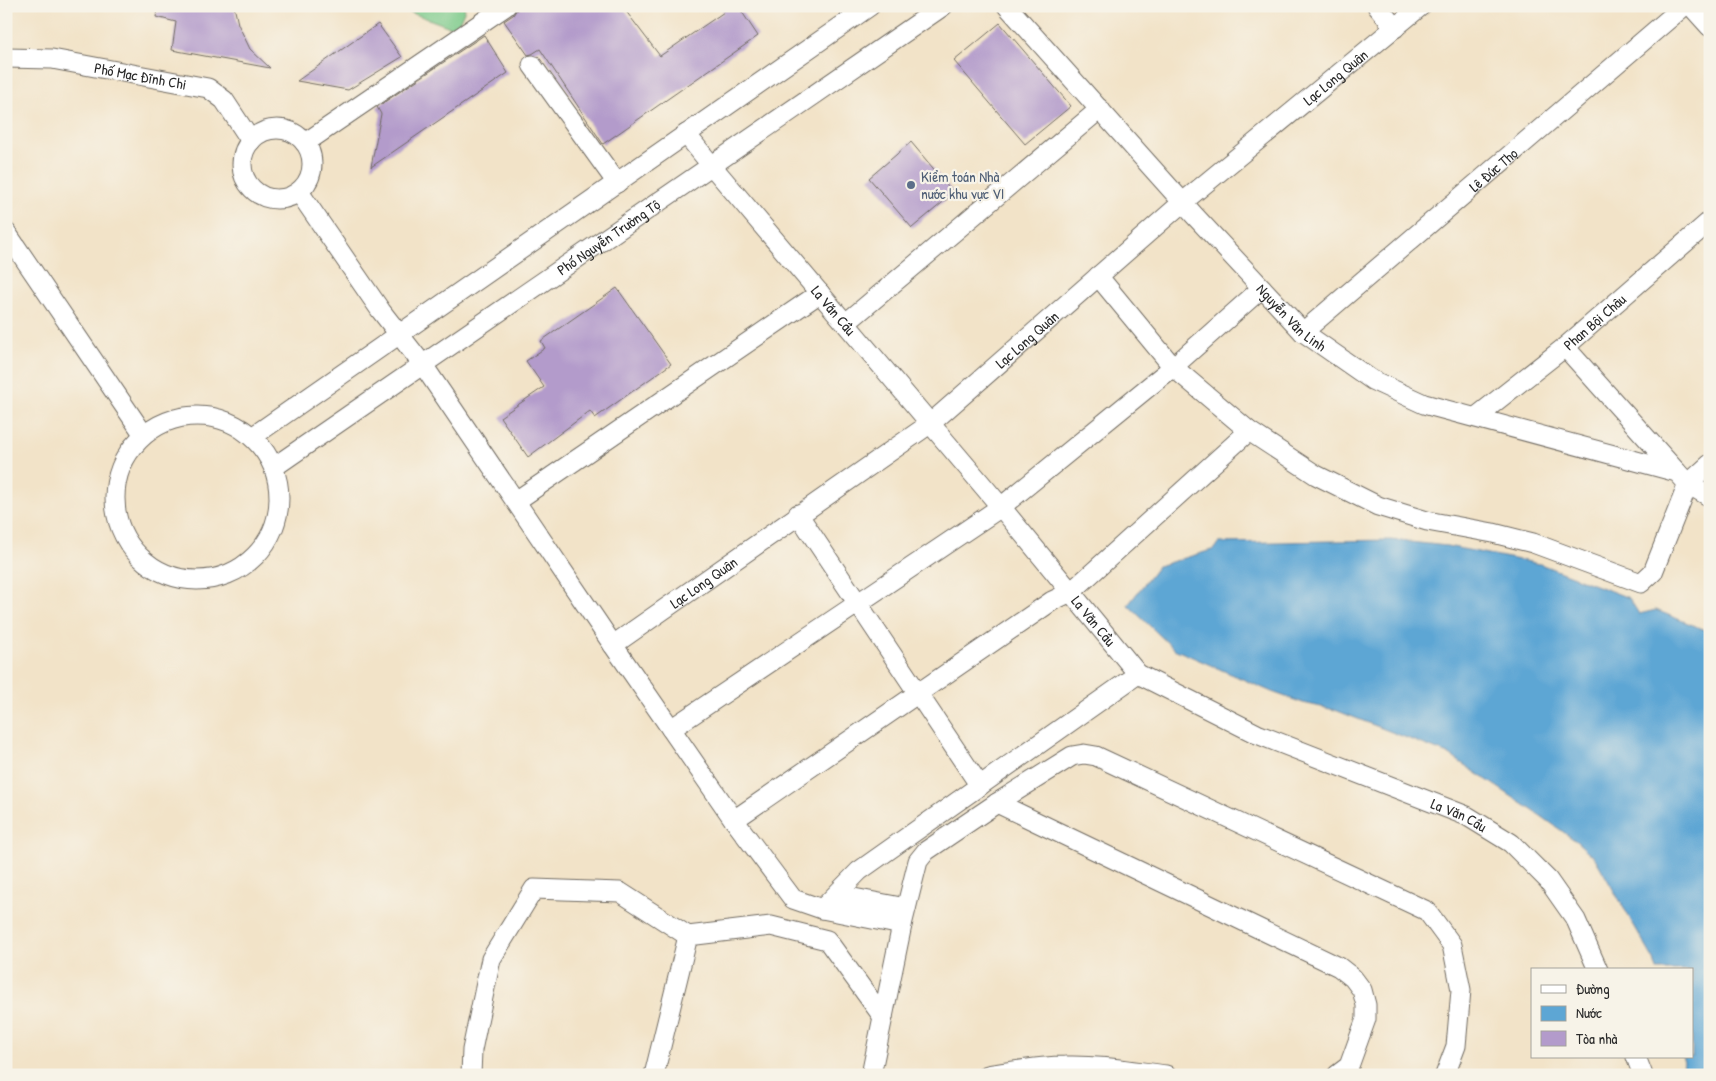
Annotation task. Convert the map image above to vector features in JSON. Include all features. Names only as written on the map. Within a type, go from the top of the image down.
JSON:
[{"type":"street","points":[[305,144],[506,6]]},
{"type":"street","points":[[252,437],[870,6]]},
{"type":"street","name":"Phố Nguyễn Trường Tộ","points":[[274,467],[943,6]]},
{"type":"street","name":"Nguyễn Văn Linh","points":[[1007,6],[1303,332],[1372,380],[1424,404],[1476,417],[1682,478]]},
{"type":"street","points":[[1376,6],[1395,28]]},
{"type":"street","name":"Lạc Long Quân","points":[[613,645],[798,514],[931,423],[1183,202],[1421,6]]},
{"type":"street","name":"Lê Đức Thọ","points":[[1303,332],[1684,6]]},
{"type":"street","points":[[1691,6],[1710,27]]},
{"type":"street","name":"Phố Mạc Đĩnh Chi","points":[[6,58],[52,59],[208,88],[224,100],[251,141]]},
{"type":"street","points":[[532,65],[616,183]]},
{"type":"street","points":[[846,323],[1100,109]]},
{"type":"street","points":[[276,129],[288,131],[305,144],[310,151],[312,164],[310,176],[299,192],[280,199],[266,198],[255,192],[245,180],[242,169],[242,157],[251,141],[260,133],[276,129]]},
{"type":"street","name":"La Văn Cầu","points":[[686,134],[931,423],[1138,674],[1257,734],[1467,816],[1511,843],[1548,880],[1576,920],[1597,968]]},
{"type":"street","points":[[299,192],[423,365],[734,820],[793,899],[822,908],[904,916]]},
{"type":"street","name":"Phan Bội Châu","points":[[1476,417],[1565,347],[1710,222]]},
{"type":"street","points":[[6,232],[144,435]]},
{"type":"street","points":[[1098,276],[1173,367],[1249,431],[1316,475],[1378,506],[1427,521],[1493,533],[1533,544],[1641,583],[1653,572],[1682,478],[1710,464]]},
{"type":"street","points":[[671,729],[1001,507],[1173,367],[1262,288]]},
{"type":"street","points":[[516,501],[820,293]]},
{"type":"street","name":"Nguyễn Văn Linh","points":[[1565,347],[1682,478],[1710,497]]},
{"type":"street","points":[[186,417],[210,417],[232,424],[252,437],[265,450],[274,467],[280,494],[276,521],[264,546],[244,566],[219,577],[191,580],[164,573],[141,558],[124,536],[116,510],[116,482],[126,456],[144,435],[164,423],[186,417]]},
{"type":"street","points":[[734,820],[1052,601],[1071,592],[1249,431]]},
{"type":"street","points":[[798,514],[980,786]]},
{"type":"street","points":[[822,908],[838,895],[859,871],[1138,674]]},
{"type":"street","points":[[871,1075],[904,916],[918,861],[926,851],[998,803],[1072,756],[1084,754],[1096,756],[1427,911],[1452,945],[1461,990],[1456,1046],[1445,1075]]},
{"type":"street","points":[[998,803],[1339,967],[1354,978],[1362,990],[1366,1005],[1366,1019],[1348,1066],[1337,1075]]},
{"type":"street","points":[[471,1075],[472,1050],[491,960],[534,889],[620,892],[688,936],[771,926],[827,940],[883,1017]]},
{"type":"street","points":[[838,895],[904,916]]},
{"type":"street","points":[[654,1075],[688,936]]},
{"type":"street","points":[[1636,1058],[1643,1075]]},
{"type":"street","points":[[988,1075],[1033,1068],[1066,1066],[1100,1067],[1166,1075]]},
{"type":"green space","points":[[393,6],[464,6],[465,9],[458,25],[450,27]]},
{"type":"water","points":[[1391,540],[1447,546],[1540,564],[1629,598],[1639,614],[1656,610],[1710,632],[1710,1075],[1682,1075],[1684,1062],[1682,1058],[1694,1058],[1694,968],[1656,968],[1654,960],[1595,858],[1576,841],[1448,754],[1335,710],[1303,703],[1272,692],[1174,649],[1128,605],[1158,566],[1215,549],[1219,543]]},
{"type":"building","points":[[158,6],[234,6],[238,24],[250,49],[270,68],[172,50],[176,22],[156,17]]},
{"type":"building","points":[[519,6],[622,6],[660,56],[724,12],[720,6],[738,6],[758,36],[603,144],[540,49],[528,55],[504,21],[513,15]]},
{"type":"building","points":[[1000,23],[1071,106],[1025,144],[954,61]]},
{"type":"building","points":[[378,24],[402,57],[348,90],[297,81]]},
{"type":"building","points":[[484,35],[508,73],[371,167],[381,114],[377,107]]},
{"type":"building","name":"Kiểm toán Nhà nước khu vực VI","points":[[911,142],[954,193],[912,228],[869,178]]},
{"type":"building","points":[[617,288],[671,364],[595,418],[590,411],[528,457],[500,417],[544,387],[526,361],[545,348],[541,341]]},
{"type":"place","name":"Kiểm toán Nhà nước khu vực VI","points":[[911,185]]}]
